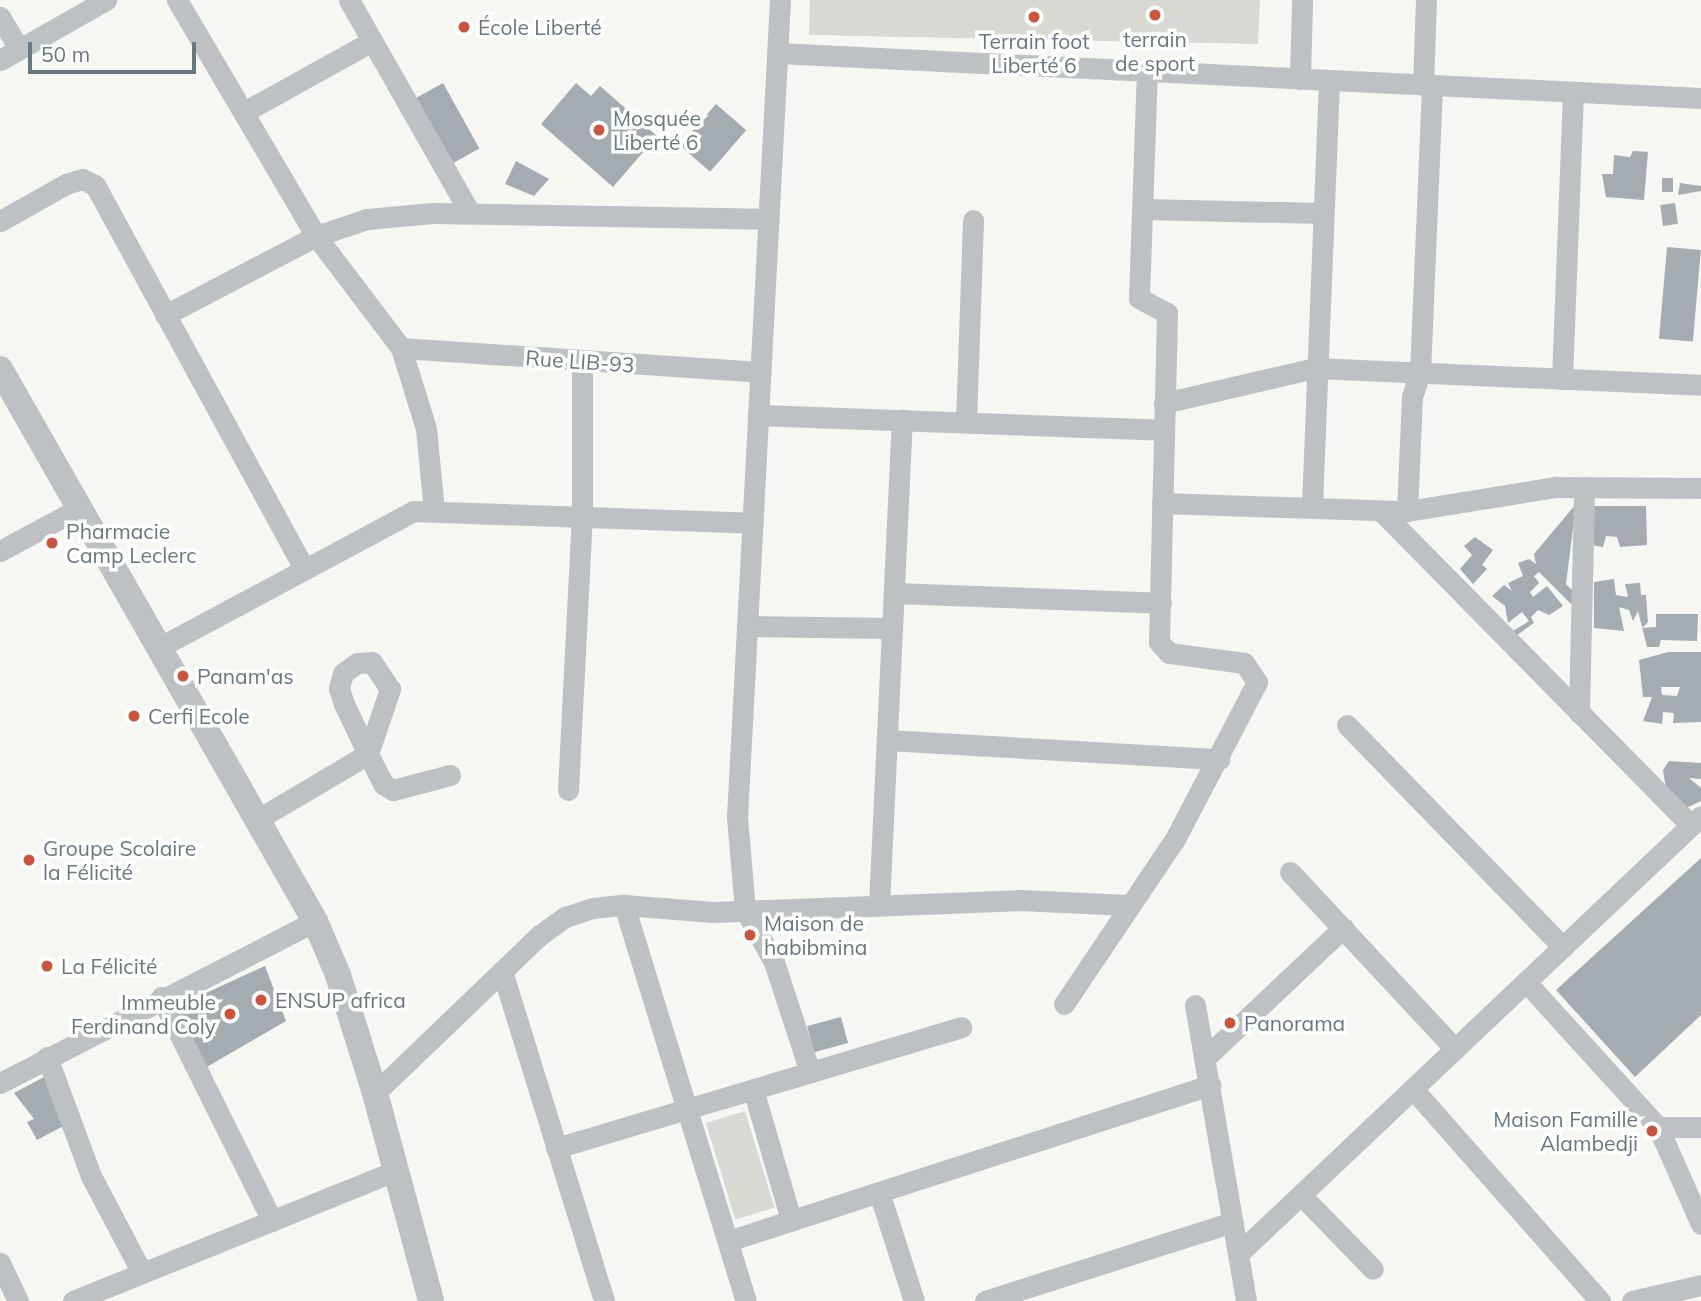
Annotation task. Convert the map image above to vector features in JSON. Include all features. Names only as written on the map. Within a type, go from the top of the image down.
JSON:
[{"type":"street","points":[[0,60],[106,0]]},
{"type":"street","points":[[177,0],[316,236],[401,348],[426,429],[434,511]]},
{"type":"street","points":[[349,0],[470,213]]},
{"type":"street","points":[[780,0],[737,817],[745,910],[774,962],[810,1072]]},
{"type":"street","points":[[1300,79],[1302,0]]},
{"type":"street","points":[[1407,511],[1412,397],[1420,373],[1427,85],[1426,0]]},
{"type":"street","points":[[0,17],[19,49]]},
{"type":"street","points":[[244,112],[372,41]]},
{"type":"street","points":[[778,53],[1701,98]]},
{"type":"street","points":[[1063,1004],[1175,839],[1257,682],[1244,663],[1162,650],[1163,430],[1167,313],[1139,298],[1147,72]]},
{"type":"street","points":[[1312,505],[1321,213],[1329,81]]},
{"type":"street","points":[[1562,379],[1573,92]]},
{"type":"street","points":[[0,221],[66,184],[82,180],[96,185],[303,567]]},
{"type":"street","points":[[1143,209],[1321,213]]},
{"type":"street","points":[[165,315],[316,236],[367,219],[470,213],[768,219]]},
{"type":"street","points":[[966,422],[973,220]]},
{"type":"street","name":"Rue LIB-93","points":[[401,348],[760,372]]},
{"type":"street","points":[[568,790],[582,516],[582,362]]},
{"type":"street","points":[[1164,403],[1315,368],[1701,385]]},
{"type":"street","points":[[0,369],[315,921],[338,975],[375,1093],[431,1301]]},
{"type":"street","points":[[758,415],[1163,430]]},
{"type":"street","points":[[879,905],[902,420]]},
{"type":"street","points":[[1579,713],[1584,487]]},
{"type":"street","points":[[1162,503],[1312,505],[1407,511],[1532,489],[1701,488]]},
{"type":"street","points":[[0,551],[80,508]]},
{"type":"street","points":[[159,648],[393,517],[434,511],[753,523]]},
{"type":"street","points":[[1238,1254],[1696,820],[1579,713],[1381,511]]},
{"type":"street","points":[[894,593],[1161,603]]},
{"type":"street","points":[[747,626],[892,628]]},
{"type":"street","points":[[1347,725],[1563,947]]},
{"type":"street","points":[[887,740],[1219,759]]},
{"type":"street","points":[[258,820],[368,754],[383,784],[393,790],[450,775]]},
{"type":"street","points":[[1290,872],[1455,1049]]},
{"type":"street","points":[[375,1093],[502,971],[565,917],[624,905],[745,910],[1020,900],[1129,905]]},
{"type":"street","points":[[624,905],[746,1301]]},
{"type":"street","points":[[0,1083],[161,997],[315,921]]},
{"type":"street","points":[[1205,1058],[1343,928]]},
{"type":"street","points":[[502,971],[604,1301]]},
{"type":"street","points":[[1526,982],[1658,1127],[1701,1224]]},
{"type":"street","points":[[161,997],[272,1221]]},
{"type":"street","points":[[1195,1005],[1246,1301]]},
{"type":"street","points":[[556,1148],[961,1027]]},
{"type":"street","points":[[47,1058],[91,1176],[141,1271]]},
{"type":"street","points":[[728,1241],[1210,1085]]},
{"type":"street","points":[[753,1089],[791,1220]]},
{"type":"street","points":[[1413,1089],[1600,1301]]},
{"type":"street","points":[[1658,1127],[1701,1128]]},
{"type":"street","points":[[73,1301],[141,1271],[394,1171]]},
{"type":"street","points":[[879,1192],[914,1301]]},
{"type":"street","points":[[1301,1195],[1373,1269]]},
{"type":"street","points":[[985,1301],[1233,1222]]},
{"type":"street","points":[[0,1263],[18,1301]]},
{"type":"street","points":[[1632,1301],[1701,1285]]},
{"type":"shaded area","name":"Terrain foot Liberté 6","points":[[810,0],[1260,0],[1258,44],[809,35]]},
{"type":"shaded area","points":[[745,1111],[775,1208],[735,1220],[706,1123]]},
{"type":"building","points":[[443,83],[479,149],[448,166],[412,100]]},
{"type":"building","name":"Mosquée Liberté 6","points":[[576,83],[591,96],[600,86],[657,136],[613,187],[541,124]]},
{"type":"building","points":[[716,104],[746,130],[710,172],[680,146]]},
{"type":"building","points":[[1633,151],[1648,152],[1644,200],[1606,197],[1602,174],[1613,174],[1614,155],[1630,157]]},
{"type":"building","points":[[516,161],[549,179],[534,196],[505,184]]},
{"type":"building","points":[[1662,178],[1673,178],[1673,192],[1662,192]]},
{"type":"building","points":[[1680,183],[1701,186],[1701,191],[1678,195]]},
{"type":"building","points":[[1675,203],[1678,224],[1663,226],[1660,205]]},
{"type":"building","points":[[1667,247],[1701,250],[1693,342],[1659,339]]},
{"type":"building","points":[[1576,504],[1566,584],[1576,594],[1571,604],[1539,572],[1534,576],[1539,583],[1530,592],[1533,597],[1547,586],[1563,606],[1549,615],[1538,610],[1531,617],[1534,623],[1517,635],[1513,631],[1529,621],[1522,612],[1508,623],[1505,606],[1492,596],[1504,585],[1512,591],[1508,583],[1523,576],[1518,563],[1529,559],[1536,564],[1534,554]]},
{"type":"building","points":[[1591,506],[1646,506],[1647,545],[1620,547],[1617,537],[1606,536],[1603,547],[1592,545]]},
{"type":"building","points":[[1475,537],[1493,550],[1482,565],[1487,569],[1473,584],[1460,569],[1472,555],[1464,546]]},
{"type":"building","points":[[1614,579],[1616,595],[1628,597],[1625,584],[1640,583],[1641,595],[1646,595],[1648,622],[1642,628],[1638,611],[1633,621],[1629,610],[1619,607],[1624,631],[1594,628],[1594,582]]},
{"type":"building","points":[[1656,614],[1698,614],[1697,641],[1661,640],[1659,647],[1647,647],[1642,628],[1656,627]]},
{"type":"building","points":[[1668,652],[1701,652],[1701,722],[1673,723],[1674,713],[1663,712],[1662,724],[1643,721],[1652,697],[1643,697],[1639,660]],"holes":[[[1661,687],[1680,687],[1677,696],[1662,695]]]},
{"type":"building","points":[[1669,761],[1701,763],[1701,779],[1689,778],[1701,788],[1701,801],[1686,808],[1666,788],[1663,770]]},
{"type":"building","points":[[1701,858],[1701,1015],[1635,1077],[1556,990]]},
{"type":"building","name":"Immeuble Ferdinand Coly","points":[[265,966],[286,1021],[205,1068],[173,1008]]},
{"type":"building","points":[[841,1017],[848,1043],[814,1052],[807,1026]]},
{"type":"building","points":[[46,1076],[71,1122],[37,1140],[27,1122],[34,1119],[14,1093]]},
{"type":"place","name":"terrain de sport","points":[[1155,15]]},
{"type":"place","name":"Terrain foot Liberté 6","points":[[1034,17]]},
{"type":"place","name":"École Liberté","points":[[464,27]]},
{"type":"place","name":"Mosquée Liberté 6","points":[[599,130]]},
{"type":"place","name":"Pharmacie Camp Leclerc","points":[[52,543]]},
{"type":"place","name":"Panam'as","points":[[183,676]]},
{"type":"place","name":"Cerfi Ecole","points":[[134,716]]},
{"type":"place","name":"Groupe Scolaire la Félicité","points":[[29,860]]},
{"type":"place","name":"Maison de habibmina","points":[[750,935]]},
{"type":"place","name":"La Félicité","points":[[47,966]]},
{"type":"place","name":"ENSUP africa","points":[[261,1000]]},
{"type":"place","name":"Immeuble Ferdinand Coly","points":[[230,1014]]},
{"type":"place","name":"Panorama","points":[[1230,1023]]},
{"type":"place","name":"Maison Famille Alambedji","points":[[1652,1131]]}]
